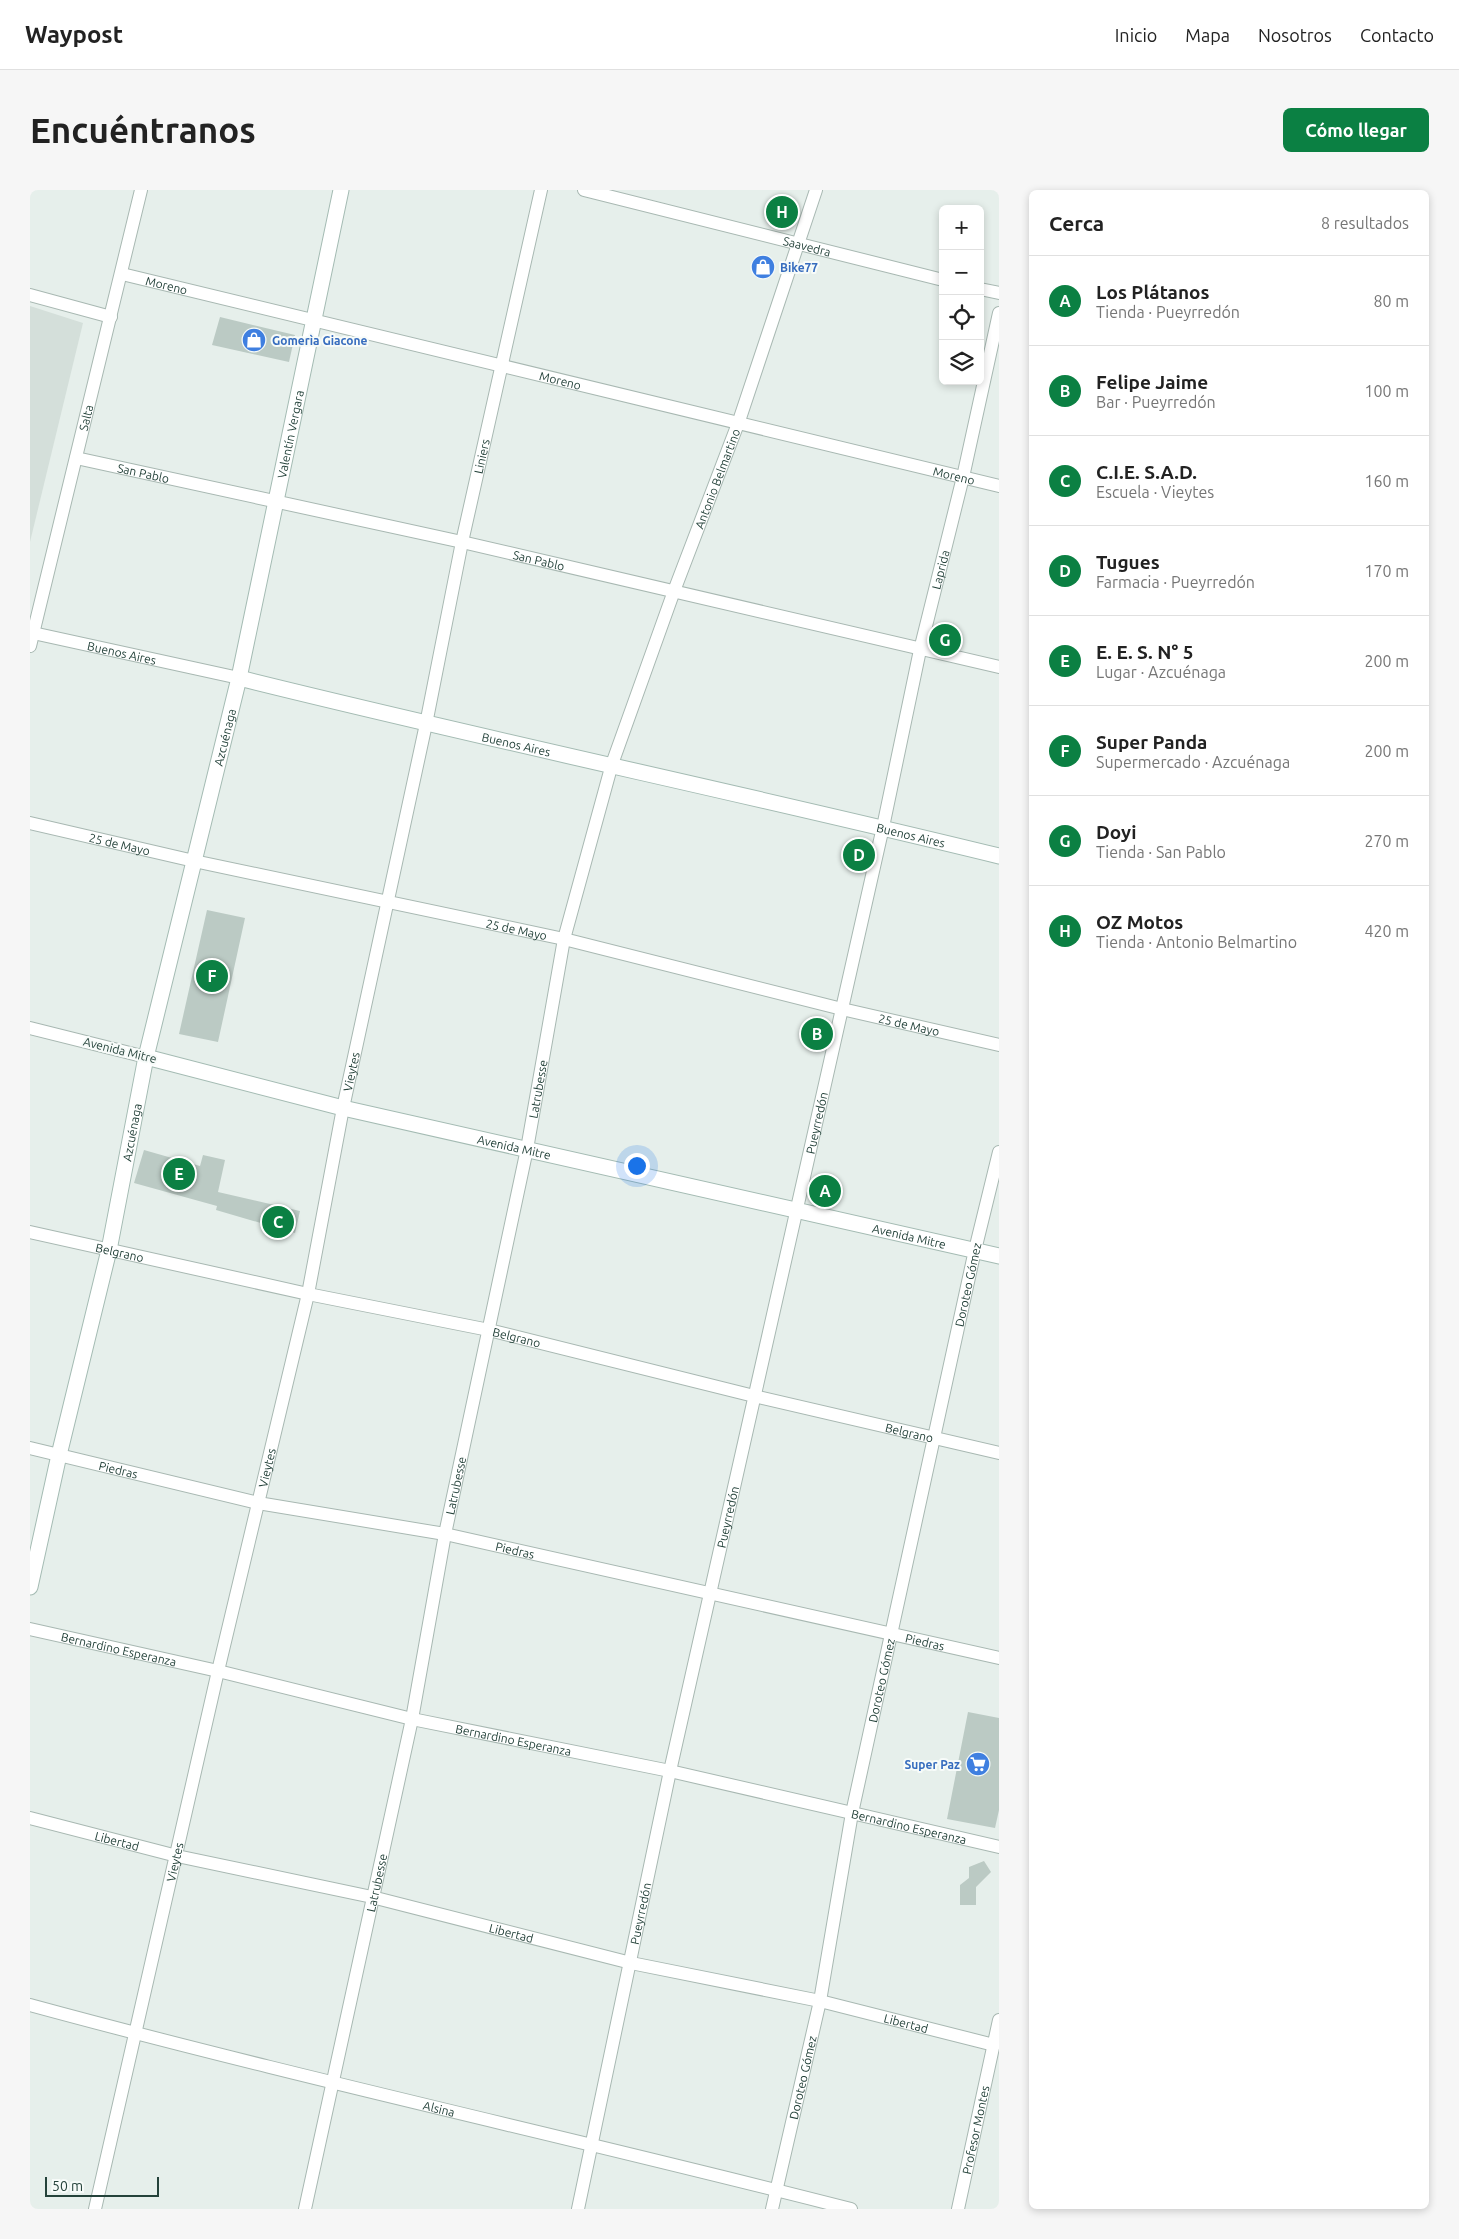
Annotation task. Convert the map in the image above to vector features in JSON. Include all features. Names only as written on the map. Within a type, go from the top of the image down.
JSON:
[{"type":"street","name":"Salta","points":[[30,646],[112,317],[141,190]]},
{"type":"street","name":"Valentín Vergara","points":[[239,678],[341,190]]},
{"type":"street","name":"Liniers","points":[[426,724],[462,542],[541,190]]},
{"type":"street","name":"Saavedra","points":[[584,190],[939,279]]},
{"type":"street","name":"Antonio Belmartino","points":[[612,764],[674,591],[739,421],[800,244],[816,190]]},
{"type":"street","name":"Moreno","points":[[122,274],[739,421],[999,486]]},
{"type":"street","points":[[984,290],[999,294]]},
{"type":"street","points":[[30,295],[112,317]]},
{"type":"street","name":"Laprida","points":[[883,827],[920,650],[963,477],[999,313]]},
{"type":"street","name":"San Pablo","points":[[76,458],[462,542],[999,667]]},
{"type":"street","name":"Buenos Aires","points":[[34,633],[239,678],[426,724],[612,764],[999,856]]},
{"type":"street","name":"Azcuénaga","points":[[30,1587],[59,1456],[109,1250],[146,1057],[239,678]]},
{"type":"street","name":"Vieytes","points":[[95,2209],[218,1671],[308,1294],[343,1108],[426,724]]},
{"type":"street","name":"Latrubesse","points":[[305,2209],[334,2084],[372,1897],[412,1719],[445,1534],[527,1149],[564,939],[612,764]]},
{"type":"street","name":"25 de Mayo","points":[[30,823],[194,861],[564,939],[842,1009],[999,1045]]},
{"type":"street","name":"Pueyrredón","points":[[578,2209],[670,1771],[883,827]]},
{"type":"street","name":"Avenida Mitre","points":[[30,1028],[343,1108],[999,1256]]},
{"type":"street","name":"Doroteo Gómez","points":[[772,2209],[820,2001],[852,1813],[975,1250],[999,1152]]},
{"type":"street","name":"Belgrano","points":[[30,1232],[308,1294],[489,1330],[754,1396],[999,1453]]},
{"type":"street","name":"Piedras","points":[[30,1448],[258,1503],[445,1534],[999,1658]]},
{"type":"street","name":"Bernardino Esperanza","points":[[30,1629],[218,1671],[412,1719],[670,1771],[999,1847]]},
{"type":"street","name":"Libertad","points":[[30,1818],[177,1856],[372,1897],[631,1963],[820,2001],[994,2045]]},
{"type":"street","name":"Alsina","points":[[30,2006],[334,2084],[591,2144],[851,2209]]},
{"type":"street","name":"Profesor Montes","points":[[958,2209],[999,2020]]},
{"type":"shaded area","points":[[30,306],[83,323],[30,542]]},
{"type":"building","name":"Gomerìa Giacone","points":[[220,317],[295,335],[289,362],[212,345]]},
{"type":"building","points":[[853,843],[864,845],[868,851],[866,863],[849,860]]},
{"type":"building","points":[[207,910],[245,918],[218,1042],[179,1034]]},
{"type":"building","points":[[144,1150],[200,1166],[203,1155],[225,1160],[218,1192],[300,1211],[295,1233],[216,1210],[217,1206],[134,1183]]},
{"type":"building","name":"Super Paz","points":[[968,1712],[999,1718],[999,1810],[995,1828],[947,1819]]},
{"type":"building","points":[[984,1861],[991,1872],[976,1887],[976,1905],[960,1905],[960,1885],[969,1878],[969,1867]]},
{"type":"place","name":"OZ Motos","points":[[782,212]]},
{"type":"place","name":"Bike77","points":[[763,267]]},
{"type":"place","name":"Gomerìa Giacone","points":[[254,340]]},
{"type":"place","name":"Doyi","points":[[945,640]]},
{"type":"place","name":"Tugues","points":[[859,855]]},
{"type":"place","name":"Super Panda","points":[[212,976]]},
{"type":"place","name":"Felipe Jaime","points":[[817,1034]]},
{"type":"place","name":"E. E. S. N° 5","points":[[179,1174]]},
{"type":"place","name":"Los Plátanos","points":[[825,1191]]},
{"type":"place","name":"C.I.E. S.A.D.","points":[[278,1222]]},
{"type":"place","name":"Super Paz","points":[[978,1764]]}]
